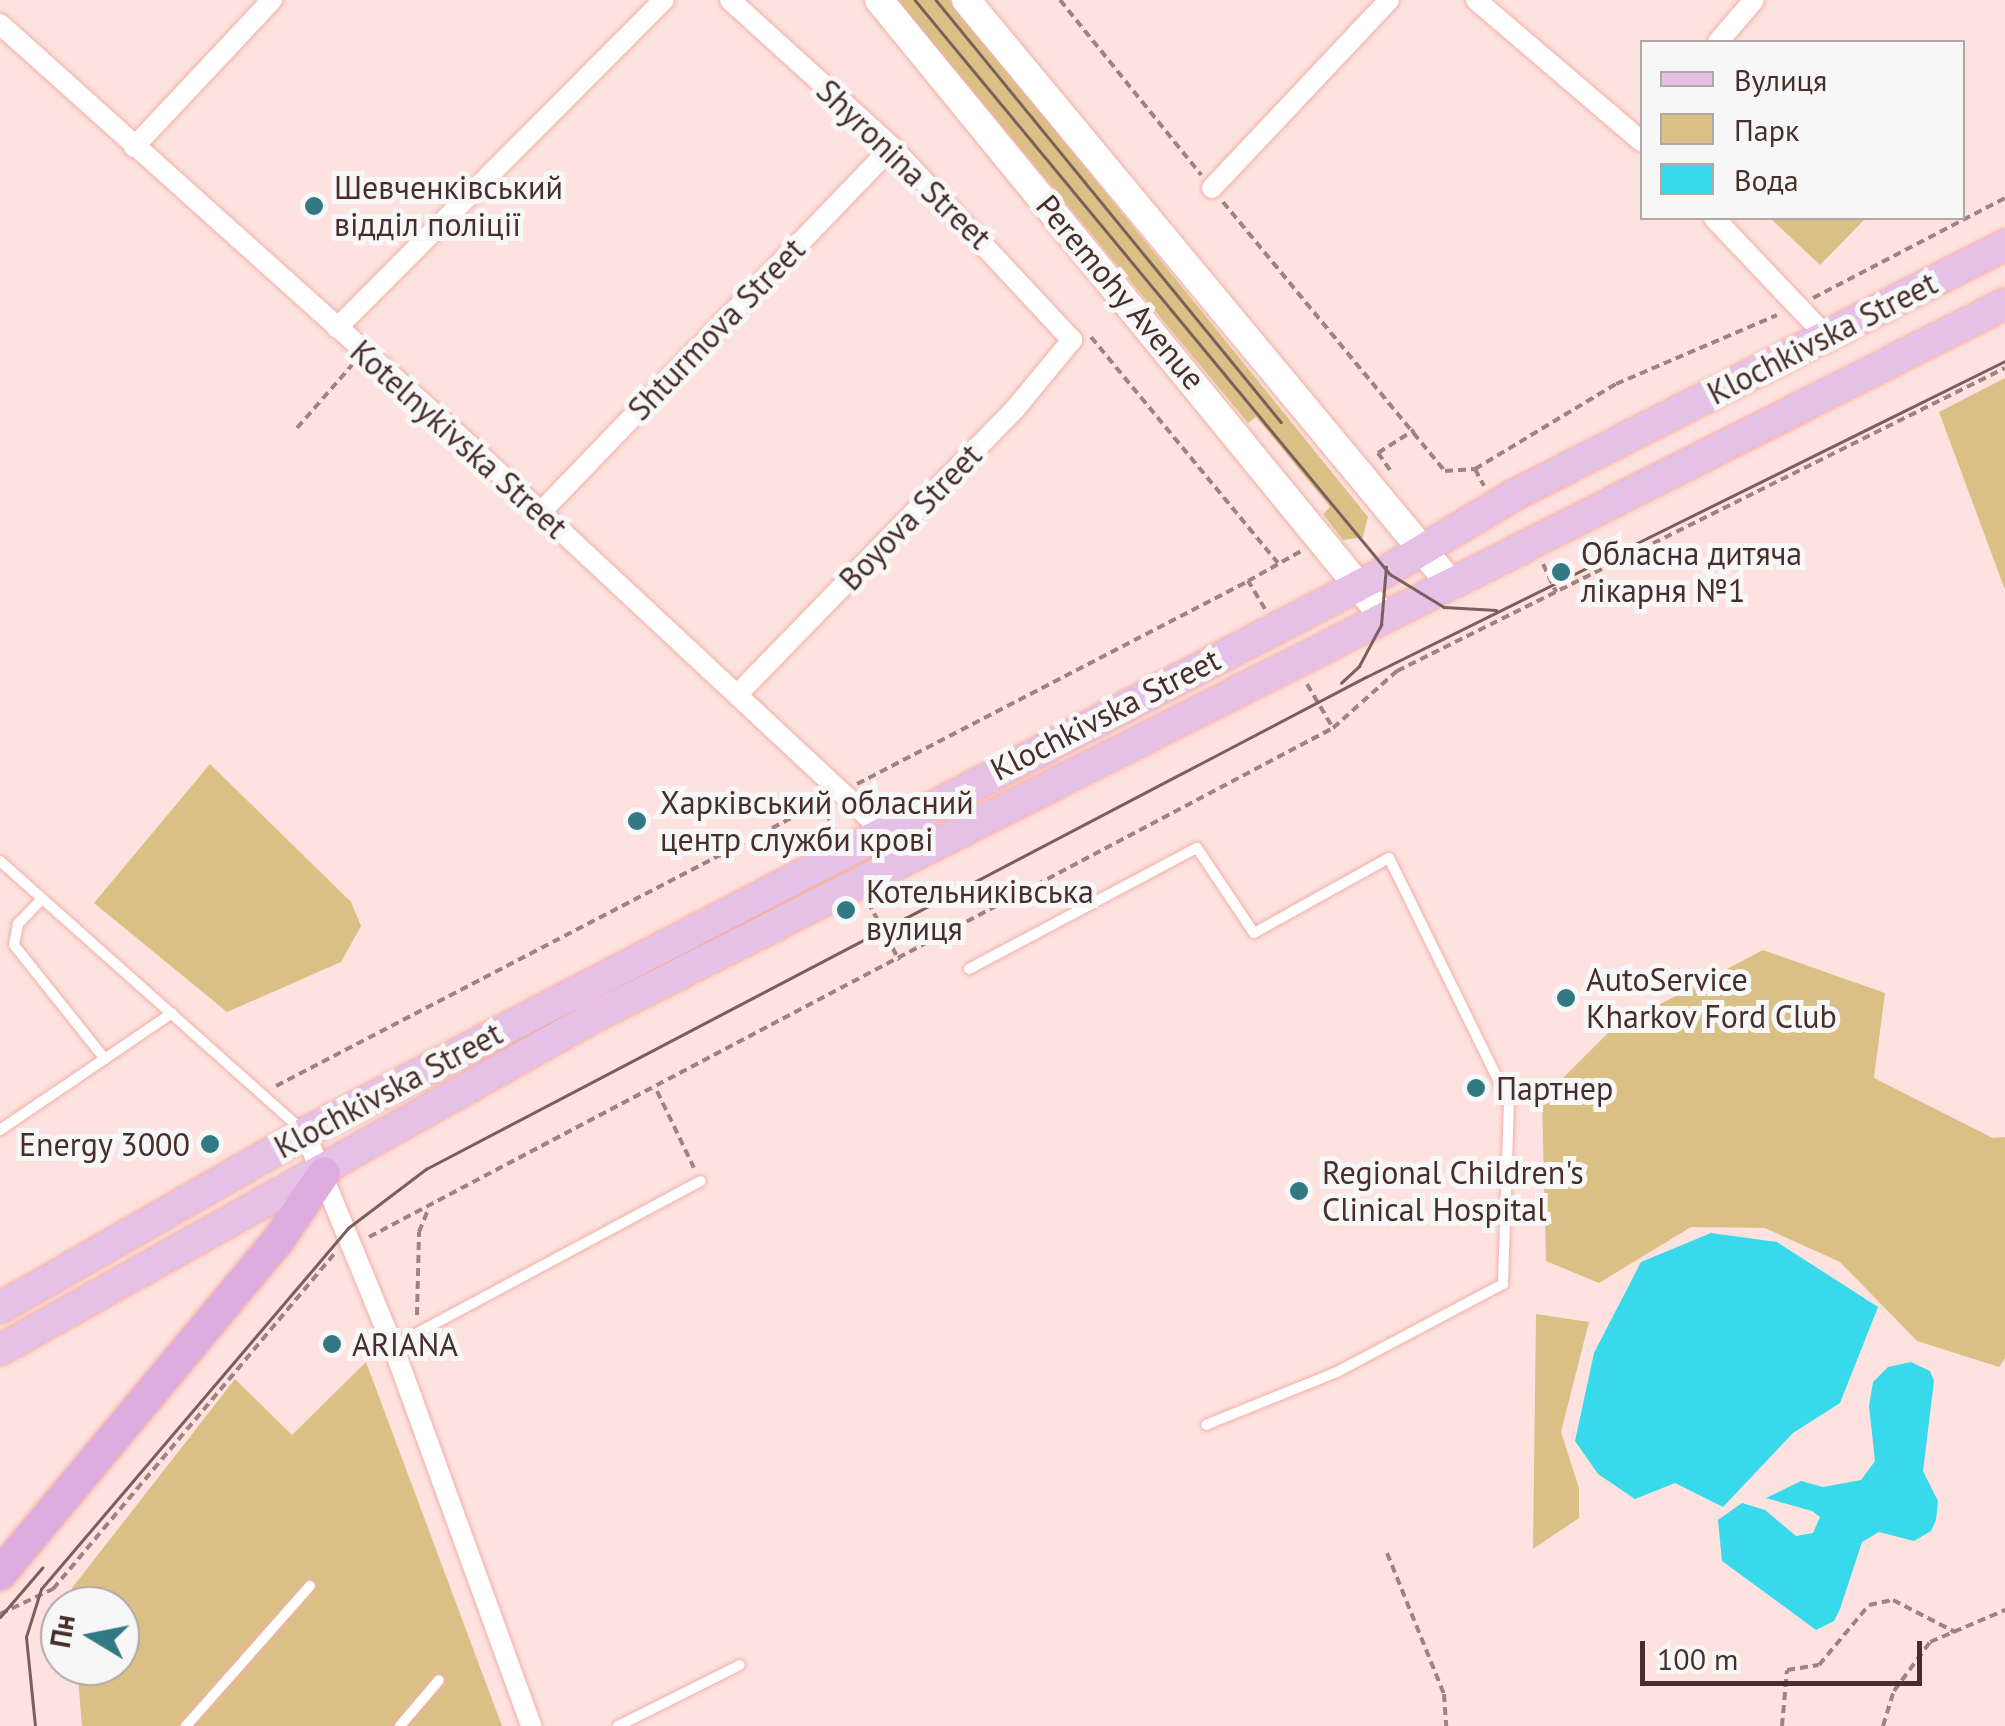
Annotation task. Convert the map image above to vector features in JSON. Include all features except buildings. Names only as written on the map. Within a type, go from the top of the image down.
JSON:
[{"type":"highway","points":[[0,1574],[277,1242],[324,1173]]},
{"type":"main road","name":"Peremohy Avenue","points":[[880,0],[1362,584],[1383,616]]},
{"type":"main road","name":"Peremohy Avenue","points":[[966,0],[1450,582]]},
{"type":"main road","name":"Klochkivska Street","points":[[0,1308],[305,1133],[880,829],[1362,584],[1514,496],[2005,245]]},
{"type":"main road","name":"Klochkivska Street","points":[[0,1350],[324,1173],[419,1111],[573,1028],[914,860],[1383,616],[2005,304]]},
{"type":"street","points":[[134,147],[272,0]]},
{"type":"street","points":[[337,328],[664,0]]},
{"type":"street","name":"Shyronina Street","points":[[730,0],[892,147],[1071,335]]},
{"type":"street","points":[[1212,188],[1389,0]]},
{"type":"street","points":[[1476,0],[1640,137]]},
{"type":"street","points":[[1720,40],[1754,0]]},
{"type":"street","name":"Kotelnykivska Street","points":[[0,24],[738,693],[830,797],[880,829],[914,860]]},
{"type":"street","name":"Shturmova Street","points":[[540,512],[892,147]]},
{"type":"street","points":[[1716,220],[1825,335]]},
{"type":"street","name":"Boyova Street","points":[[738,693],[1015,409],[1070,346],[1071,335]]},
{"type":"street","points":[[305,1133],[394,1346],[531,1726]]},
{"type":"lane","points":[[969,969],[1197,848],[1254,933],[1389,858],[1509,1102],[1503,1284],[1338,1372],[1206,1426]]},
{"type":"lane","points":[[0,861],[305,1133]]},
{"type":"lane","points":[[42,899],[18,924],[14,945],[105,1059]]},
{"type":"lane","points":[[0,1130],[172,1014]]},
{"type":"lane","points":[[394,1346],[698,1176]]},
{"type":"lane","points":[[186,1726],[310,1586]]},
{"type":"lane","points":[[618,1726],[740,1665]]},
{"type":"lane","points":[[400,1726],[439,1680]]},
{"type":"path","points":[[1060,0],[1445,472],[1475,469],[1616,384],[1797,306],[1963,220]]},
{"type":"path","points":[[1965,219],[2005,198]]},
{"type":"path","points":[[297,428],[362,354]]},
{"type":"path","points":[[0,1614],[52,1588],[326,1258],[428,1210],[656,1090],[1333,728],[1397,671],[2005,368]]},
{"type":"path","points":[[1390,470],[1378,453],[1414,430]]},
{"type":"path","points":[[1475,469],[1484,487]]},
{"type":"path","points":[[262,1094],[1310,546]]},
{"type":"path","points":[[1540,559],[1556,592]]},
{"type":"path","points":[[1248,581],[1265,609]]},
{"type":"path","points":[[1302,676],[1333,728]]},
{"type":"path","points":[[830,797],[835,831]]},
{"type":"path","points":[[868,902],[899,960]]},
{"type":"path","points":[[656,1090],[698,1176]]},
{"type":"path","points":[[416,1335],[418,1232],[428,1210]]},
{"type":"path","points":[[1387,1554],[1444,1694],[1446,1726]]},
{"type":"path","points":[[1782,1726],[1787,1670],[1819,1666],[1869,1605],[1893,1600],[1955,1632]]},
{"type":"path","points":[[1883,1726],[1884,1710],[1911,1663],[1930,1642],[2005,1610]]},
{"type":"green space","points":[[897,0],[950,0],[1368,517],[1363,537],[1343,540],[1323,514],[1330,507],[1256,417],[1248,423]]},
{"type":"green space","points":[[1772,220],[1864,220],[1820,265]]},
{"type":"green space","points":[[2005,378],[2005,590],[1939,412]]},
{"type":"green space","points":[[210,764],[351,902],[361,926],[341,962],[227,1012],[94,903]]},
{"type":"green space","points":[[1763,950],[1885,993],[1874,1078],[1993,1138],[2005,1137],[2005,1358],[1999,1367],[1917,1341],[1840,1262],[1765,1228],[1691,1227],[1599,1283],[1546,1261],[1542,1099],[1611,1030]]},
{"type":"green space","points":[[1536,1314],[1589,1322],[1561,1432],[1579,1488],[1579,1518],[1533,1549]]},
{"type":"green space","points":[[366,1362],[502,1726],[82,1726],[79,1686],[140,1686],[140,1586],[74,1586],[235,1379],[292,1435]]},
{"type":"water","points":[[1711,1233],[1777,1242],[1878,1307],[1840,1403],[1793,1433],[1723,1507],[1675,1483],[1635,1499],[1598,1474],[1575,1441],[1594,1353],[1641,1262]]},
{"type":"water","points":[[1911,1362],[1930,1371],[1934,1381],[1923,1471],[1938,1501],[1936,1520],[1931,1531],[1914,1541],[1879,1532],[1862,1542],[1834,1621],[1816,1630],[1722,1561],[1718,1520],[1742,1503],[1765,1510],[1796,1536],[1813,1533],[1820,1517],[1812,1511],[1766,1498],[1801,1481],[1823,1487],[1861,1480],[1875,1461],[1869,1406],[1873,1382],[1888,1367]]},
{"type":"tram line","points":[[915,0],[1390,574],[1444,607],[1496,610]]},
{"type":"tram line","points":[[936,0],[1281,422]]},
{"type":"tram line","points":[[35,1726],[26,1637],[41,1589],[348,1228],[426,1169],[1366,677],[2005,361]]},
{"type":"tram line","points":[[1341,683],[1359,666],[1381,625],[1386,567]]},
{"type":"tram line","points":[[0,1617],[42,1568]]},
{"type":"place","name":"Шевченківський відділ поліції","points":[[314,206]]},
{"type":"place","name":"Обласна дитяча лікарня №1","points":[[1561,572]]},
{"type":"place","name":"Харківський обласний центр служби крові","points":[[637,821]]},
{"type":"place","name":"Котельниківська вулиця","points":[[846,910]]},
{"type":"place","name":"AutoService Kharkov Ford Club","points":[[1566,998]]},
{"type":"place","name":"Партнер","points":[[1476,1088]]},
{"type":"place","name":"Energy 3000","points":[[210,1144]]},
{"type":"place","name":"Regional Children's Clinical Hospital","points":[[1299,1191]]},
{"type":"place","name":"ARIANA","points":[[332,1344]]}]
